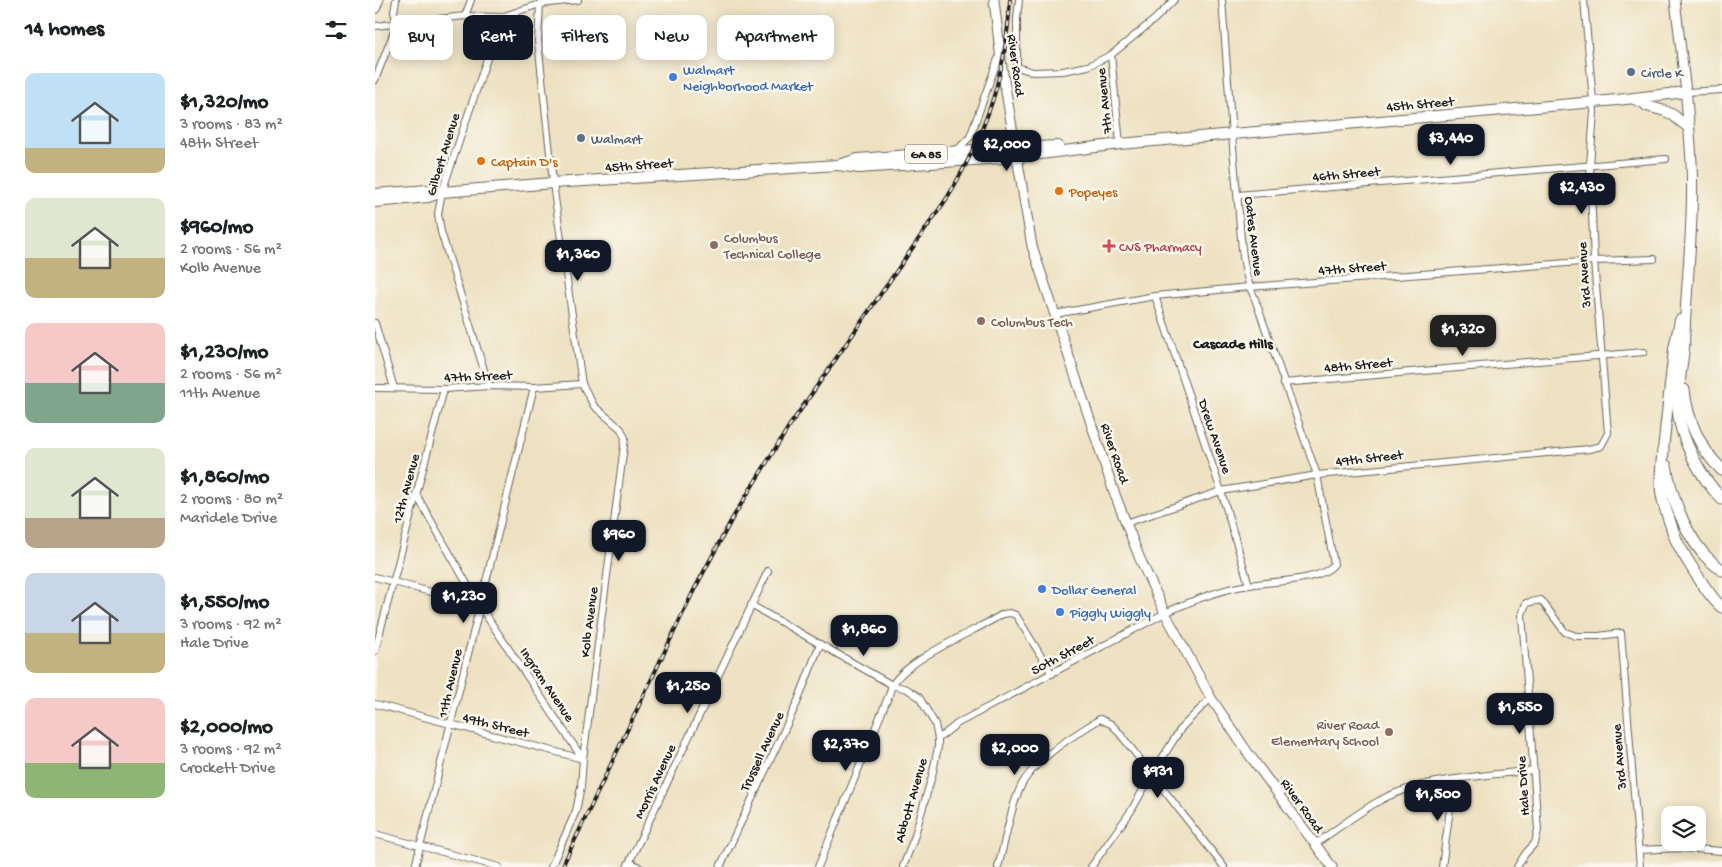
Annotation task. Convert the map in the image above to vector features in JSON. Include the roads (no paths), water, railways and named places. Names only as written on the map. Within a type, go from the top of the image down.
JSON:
[{"type":"highway","points":[[1684,343],[1683,381],[1688,415],[1708,456],[1722,470]]},
{"type":"highway","points":[[1684,343],[1678,401],[1681,427],[1703,475],[1722,498]]},
{"type":"highway","points":[[1663,450],[1671,490],[1687,528],[1702,552],[1722,570]]},
{"type":"highway","points":[[1663,450],[1661,474],[1662,499],[1675,538],[1704,586],[1717,604],[1722,607]]},
{"type":"main road","points":[[375,8],[378,0]]},
{"type":"main road","name":"River Road","points":[[994,0],[1032,246],[1125,523],[1165,613],[1211,698],[1248,753],[1332,867]]},
{"type":"main road","points":[[1675,0],[1688,113],[1692,188],[1691,243],[1684,343]]},
{"type":"main road","name":"45th Street","points":[[375,194],[428,190],[442,192],[838,165],[859,168],[1016,152],[1686,92]]},
{"type":"main road","points":[[1634,98],[1647,106],[1673,115],[1689,128]]},
{"type":"main road","points":[[1644,103],[1680,109],[1688,113]]},
{"type":"main road","name":"45th Street","points":[[838,165],[858,159],[956,151],[1016,152]]},
{"type":"main road","name":"45th Street","points":[[375,202],[428,197],[442,192]]},
{"type":"main road","points":[[1663,450],[1674,349],[1686,294]]},
{"type":"street","points":[[395,15],[396,0]]},
{"type":"street","points":[[465,15],[471,0]]},
{"type":"street","points":[[506,15],[542,2],[579,0]]},
{"type":"street","points":[[1019,0],[1017,67],[1033,72],[1063,71],[1087,66],[1111,55],[1155,19],[1174,0]]},
{"type":"street","name":"Oates Avenue","points":[[1223,0],[1241,240],[1249,287],[1255,298],[1283,383],[1317,475],[1332,553]]},
{"type":"street","name":"3rd Avenue","points":[[1584,0],[1594,112],[1590,166],[1594,261],[1607,428]]},
{"type":"street","name":"Kolb Avenue","points":[[542,2],[538,41],[553,183],[582,384],[594,406],[621,429],[625,438],[583,759],[581,787],[576,811],[551,867]]},
{"type":"street","points":[[375,26],[390,25]]},
{"type":"street","points":[[375,80],[390,42]]},
{"type":"street","points":[[956,151],[970,137],[1001,50]]},
{"type":"street","name":"7th Avenue","points":[[1111,55],[1120,144]]},
{"type":"street","name":"Gilbert Avenue","points":[[487,60],[442,192],[438,214],[441,232],[489,386]]},
{"type":"street","name":"45th Street","points":[[1686,92],[1722,90]]},
{"type":"street","name":"46th Street","points":[[1237,195],[1666,159]]},
{"type":"street","name":"47th Street","points":[[1055,314],[1155,296],[1249,287],[1594,261],[1654,259]]},
{"type":"street","name":"Drew Avenue","points":[[1155,296],[1221,491],[1249,584]]},
{"type":"street","points":[[375,323],[393,388]]},
{"type":"street","name":"48th Street","points":[[1283,383],[1644,352]]},
{"type":"street","name":"47th Street","points":[[375,388],[444,389],[582,384]]},
{"type":"street","name":"11th Avenue","points":[[415,867],[534,387]]},
{"type":"street","name":"12th Avenue","points":[[375,651],[444,389]]},
{"type":"street","name":"49th Street","points":[[1125,523],[1221,491],[1317,475],[1589,449],[1601,446],[1608,433],[1607,428]]},
{"type":"street","name":"Ingram Avenue","points":[[416,494],[479,605],[583,759]]},
{"type":"street","name":"50th Street","points":[[938,739],[958,723],[1165,613],[1199,598],[1249,584],[1274,583],[1320,574],[1329,570],[1334,564],[1332,553]]},
{"type":"street","name":"Morris Avenue","points":[[629,864],[768,571]]},
{"type":"street","points":[[375,577],[479,605]]},
{"type":"street","name":"3rd Avenue","points":[[1525,607],[1526,603],[1541,600],[1565,632],[1576,636],[1599,636],[1621,633],[1640,867]]},
{"type":"street","points":[[751,605],[892,685],[907,689],[919,697],[935,724],[938,739]]},
{"type":"street","name":"Hale Drive","points":[[1517,867],[1535,843],[1538,830],[1522,615],[1525,607]]},
{"type":"street","points":[[818,867],[892,685],[907,668],[1003,614],[1010,613],[1016,615],[1052,674]]},
{"type":"street","name":"Trussell Avenue","points":[[720,867],[797,703],[820,644]]},
{"type":"street","points":[[1091,867],[1131,811],[1182,727],[1211,698]]},
{"type":"street","name":"49th Street","points":[[375,704],[451,726],[583,759]]},
{"type":"street","points":[[998,867],[1014,804],[1025,780],[1051,753],[1068,739],[1100,720],[1111,724],[1224,867]]},
{"type":"street","name":"Abbott Avenue","points":[[903,867],[914,838],[932,776],[938,739]]},
{"type":"street","points":[[1315,844],[1380,800],[1407,789],[1429,783],[1534,770]]},
{"type":"street","points":[[1442,867],[1454,780]]},
{"type":"street","points":[[375,834],[499,867]]},
{"type":"street","points":[[1639,850],[1681,848],[1722,851]]},
{"type":"street","points":[[629,864],[639,867]]},
{"type":"railway","points":[[562,867],[693,592],[732,519],[788,428],[947,198],[961,174],[983,127],[999,79],[1008,28],[1010,0]]},
{"type":"place","name":"Circle K","points":[[1631,72]]},
{"type":"place","name":"Walmart Neighborhood Market","points":[[673,77]]},
{"type":"place","name":"Walmart","points":[[581,138]]},
{"type":"place","name":"Captain D's","points":[[481,161]]},
{"type":"place","name":"Popeyes","points":[[1059,191]]},
{"type":"place","name":"Columbus Technical College","points":[[714,245]]},
{"type":"place","name":"CVS Pharmacy","points":[[1109,246]]},
{"type":"place","name":"Columbus Tech","points":[[981,321]]},
{"type":"place","name":"Dollar General","points":[[1042,589]]},
{"type":"place","name":"Piggly Wiggly","points":[[1060,612]]},
{"type":"place","name":"River Road Elementary School","points":[[1389,732]]},
{"type":"district","name":"Cascade Hills","points":[[1233,343]]}]
